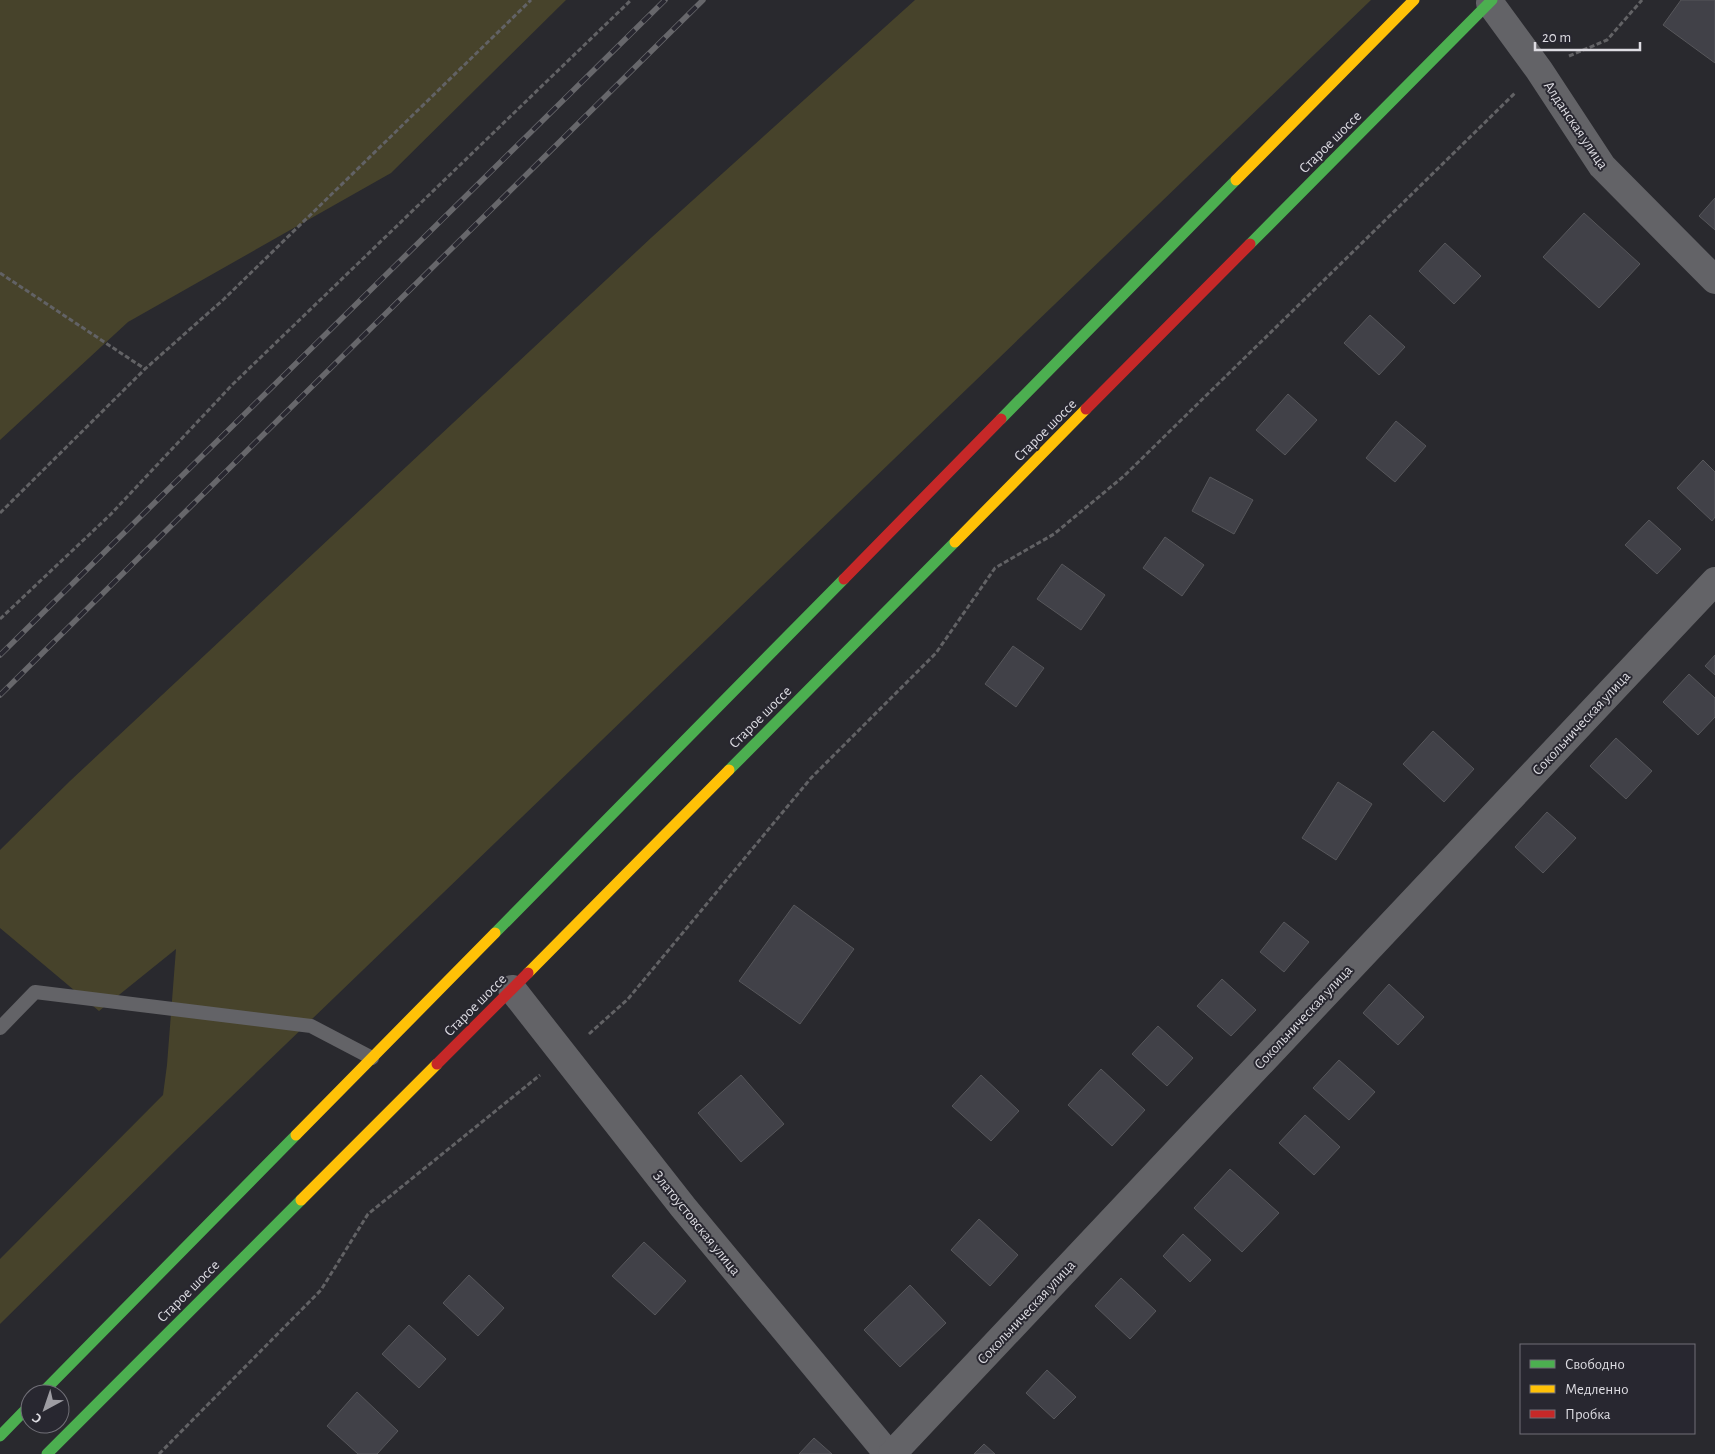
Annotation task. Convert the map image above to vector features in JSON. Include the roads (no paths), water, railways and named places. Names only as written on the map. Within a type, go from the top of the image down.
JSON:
[{"type":"highway","points":[[51,1384],[1414,0]]},
{"type":"highway","name":"Старое шоссе","points":[[47,1454],[512,989],[1491,1]]},
{"type":"highway","points":[[0,1436],[20,1415]]},
{"type":"street","name":"Алданская улица","points":[[1491,1],[1602,166],[1715,280]]},
{"type":"street","name":"Сокольническая улица","points":[[890,1454],[1715,581]]},
{"type":"street","name":"Златоустовская улица","points":[[512,989],[683,1207],[890,1454]]},
{"type":"lane","points":[[0,1028],[35,992],[311,1026],[372,1058]]},
{"type":"railway","points":[[0,655],[665,0]]},
{"type":"railway","points":[[0,695],[703,0]]}]
